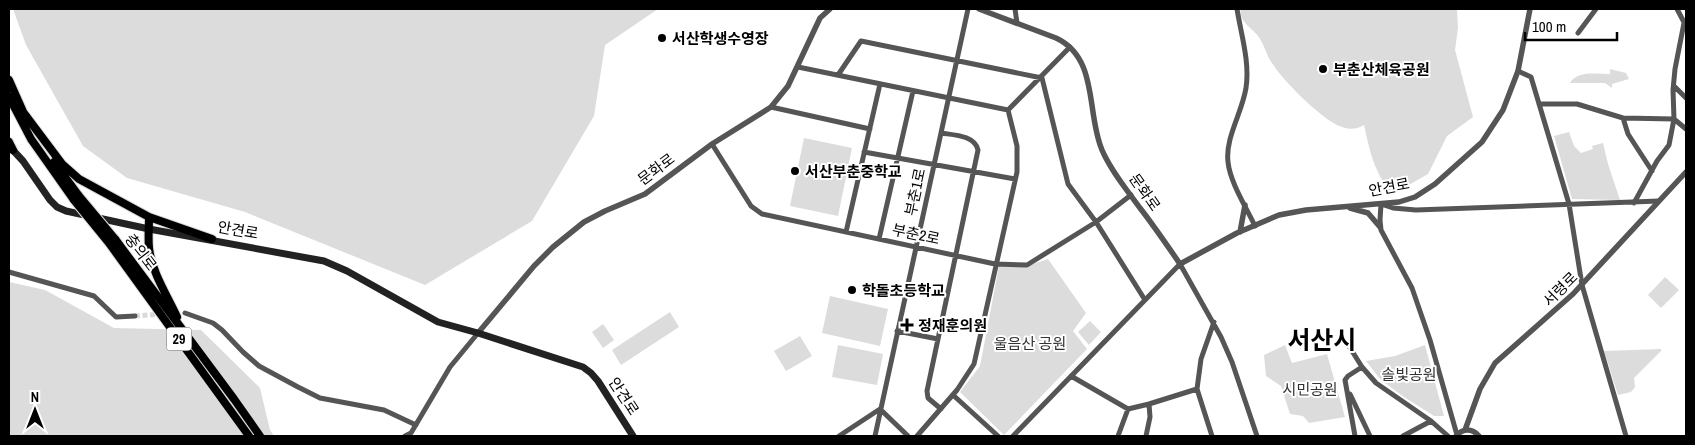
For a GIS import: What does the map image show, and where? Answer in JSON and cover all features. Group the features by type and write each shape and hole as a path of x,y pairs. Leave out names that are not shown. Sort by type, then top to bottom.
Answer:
{"highway":[{"name":"충의로","path":"9,80 35,136 76,198"},
{"name":"충의로","path":"9,97 31,139 185,334 260,436"},
{"path":"23,112 62,164 73,175 149,217 212,239"},
{"path":"149,217 149,249 154,270 185,334"},
{"name":"충의로","path":"112,241 249,436"}],"main road":[{"name":"안견로","path":"10,146 23,161 50,200 60,208 74,213 149,229 324,260 438,322 583,367 598,381 633,436"}],"street":[{"name":"문화로","path":"478,333 534,266 571,232 598,214 646,194 712,144 771,107 784,92 798,67 820,18 830,9"},
{"name":"부춘1로","path":"874,436 968,9"},
{"name":"문화로","path":"979,9 1056,38 1070,47 1080,60 1086,74 1102,151 1180,264 1214,322 1232,362 1257,436"},
{"path":"1014,9 1017,23"},
{"path":"1237,9 1245,58 1246,80 1244,97 1230,143 1228,158 1230,172 1255,226"},
{"name":"안견로","path":"1180,264 1240,232 1286,213 1407,200 1424,192 1446,176 1482,142 1506,104 1518,71 1530,9"},
{"path":"1578,32 1596,9"},
{"path":"1634,203 1668,146 1674,119 1674,86 1685,25 1677,9"},
{"path":"838,75 860,41 1042,78"},
{"path":"1008,110 1042,78 1070,47"},
{"path":"798,67 1008,110"},
{"path":"1518,71 1531,77 1569,204 1582,284 1626,436"},
{"path":"1042,78 1068,184 1096,222 1145,300"},
{"path":"846,232 880,84"},
{"path":"1674,86 1686,98"},
{"path":"878,239 913,91"},
{"path":"1539,104 1577,104 1623,118 1674,119 1686,129"},
{"path":"771,107 870,129"},
{"path":"917,436 953,395 974,364 1015,179 1018,154 1008,110"},
{"path":"1623,118 1628,134 1652,171"},
{"path":"941,133 970,139 975,142 978,150 926,393 928,398 941,409"},
{"name":"부춘2로","path":"712,144 750,204 757,211 773,217 995,264 1027,265 1096,222 1131,195"},
{"path":"864,152 1015,179"},
{"name":"서령로","path":"1466,430 1480,389 1491,368 1582,284 1686,172"},
{"path":"1380,227 1381,204 1416,210 1659,201"},
{"path":"1240,232 1245,205"},
{"path":"1349,206 1351,209 1368,212 1380,227 1405,273 1420,311 1456,436 1466,430 1473,431 1479,436"},
{"path":"1013,436 1180,264"},
{"path":"9,272 94,296 116,317 135,316"},
{"path":"185,313 218,326 259,366 298,388 320,398 384,410 416,425"},
{"path":"1212,436 1197,389 1202,359 1214,322"},
{"path":"897,331 938,338"},
{"path":"405,436 414,435 416,425 454,362 478,333"},
{"path":"1347,343 1362,367 1380,386 1431,421 1448,436"},
{"path":"1356,436 1346,386 1347,377 1362,367"},
{"path":"1072,376 1128,409 1197,389"},
{"path":"1346,386 1370,436"},
{"path":"953,395 998,436"},
{"path":"1146,436 1150,417 1149,404"},
{"path":"1118,436 1128,409"},
{"path":"839,436 880,410 908,436"},
{"path":"1403,436 1431,421"}],"green space":[{"path":"13,9 658,9 605,45 594,116 532,221 425,285 245,212 127,178 83,146 26,45"},
{"path":"1241,9 1457,9 1458,28 1455,50 1473,117 1447,136 1428,174 1393,194 1377,170 1364,125 1354,129 1342,127 1325,117 1304,100 1277,71 1260,39 1243,21"},
{"path":"1610,69 1626,73 1629,79 1612,84 1612,88 1605,83 1570,83 1582,74 1610,74"},
{"path":"1569,132 1574,146 1581,153 1593,149 1592,146 1603,143 1620,200 1572,199 1554,136"},
{"path":"804,138 852,148 838,216 790,206"},
{"name":"울음산 공원","path":"1048,259 1086,313 1073,331 1087,349 1004,435 960,392 980,366 999,266 1024,267"},
{"path":"1665,277 1679,290 1661,308 1648,295"},
{"path":"9,282 45,290 114,328 201,330 260,388 270,430 274,436 9,436"},
{"path":"830,296 888,309 880,346 822,333"},
{"path":"670,312 679,327 621,365 612,350"},
{"path":"1090,321 1101,332 1089,345 1078,332"},
{"path":"603,324 614,340 603,348 592,332"},
{"path":"800,336 812,356 786,371 774,351"},
{"path":"838,345 883,354 877,385 832,377"},
{"name":"시민공원","path":"1285,345 1292,363 1327,354 1345,417 1309,423 1303,416 1290,414 1281,386 1266,376 1264,355"},
{"name":"솔빛공원","path":"1425,345 1444,416 1434,416 1404,397 1380,379 1366,361 1395,356"},
{"path":"1661,349 1634,378 1635,387 1631,392 1618,395 1604,351"}],"tunnel":[{"path":"135,316 162,314"}],"place":[{"name":"서산학생수영장","path":"662,38"},
{"name":"부춘산체육공원","path":"1323,69"},
{"name":"서산부춘중학교","path":"795,171"},
{"name":"학돌초등학교","path":"852,290"},
{"name":"정재훈의원","path":"907,325"}],"district":[{"name":"서산시","path":"1322,340"}]}
